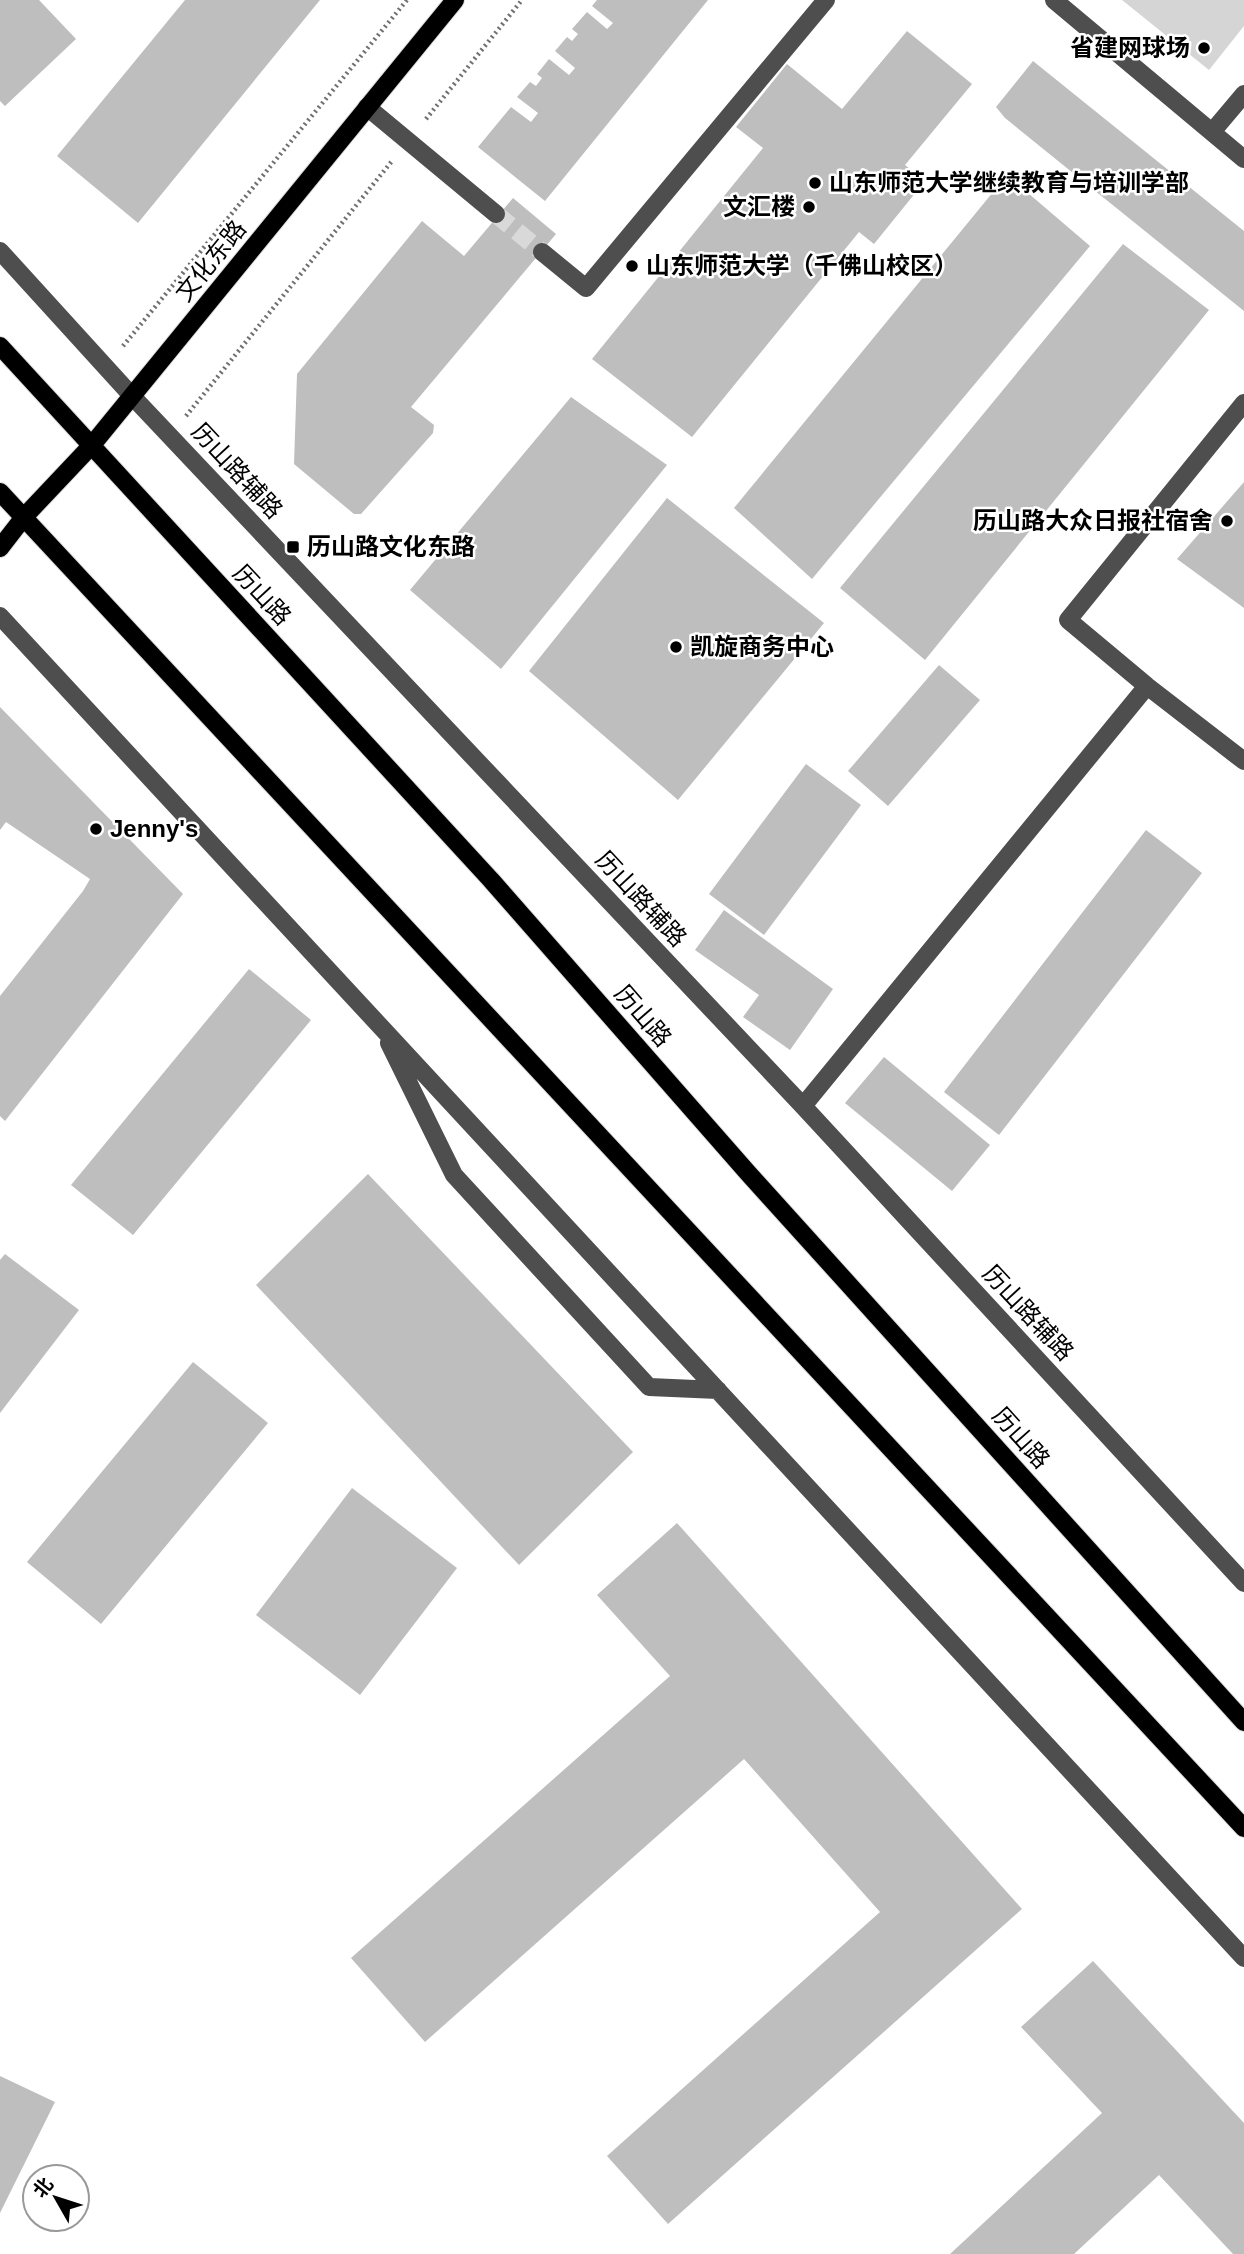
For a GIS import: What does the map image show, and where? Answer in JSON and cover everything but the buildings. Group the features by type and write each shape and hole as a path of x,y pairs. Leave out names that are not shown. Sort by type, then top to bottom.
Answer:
{"main road":[{"name":"文化东路","path":"0,548 24,517 92,446 455,0"},
{"name":"历山路","path":"0,346 491,880 748,1173 1244,1722"},
{"path":"0,492 1244,1828"}],"street":[{"path":"542,252 586,288 826,0"},
{"path":"1054,0 1244,159"},
{"path":"1212,132 1244,94"},
{"path":"367,107 496,214"},
{"name":"历山路辅路","path":"0,251 132,396 803,1105 1244,1583"},
{"path":"1244,403 1068,620 1147,686 1244,761"},
{"path":"0,616 1244,1958"},
{"path":"803,1105 1147,686"},
{"path":"381,1026 454,1175 618,1354 649,1387 718,1390"}],"path":[{"path":"106,367 407,0"},
{"path":"170,435 522,0"}],"shaded area":[{"name":"省建网球场","path":"1122,0 1244,0 1244,26 1209,70"}],"tunnel":[{"path":"496,214 542,252"}],"place":[{"name":"省建网球场","path":"1204,48"},
{"name":"山东师范大学继续教育与培训学部","path":"815,183"},
{"name":"文汇楼","path":"809,207"},
{"name":"山东师范大学（千佛山校区）","path":"632,266"},
{"name":"历山路大众日报社宿舍","path":"1227,521"},
{"name":"历山路文化东路","path":"293,547"},
{"name":"凯旋商务中心","path":"676,647"},
{"name":"Jenny's","path":"96,829"}]}
